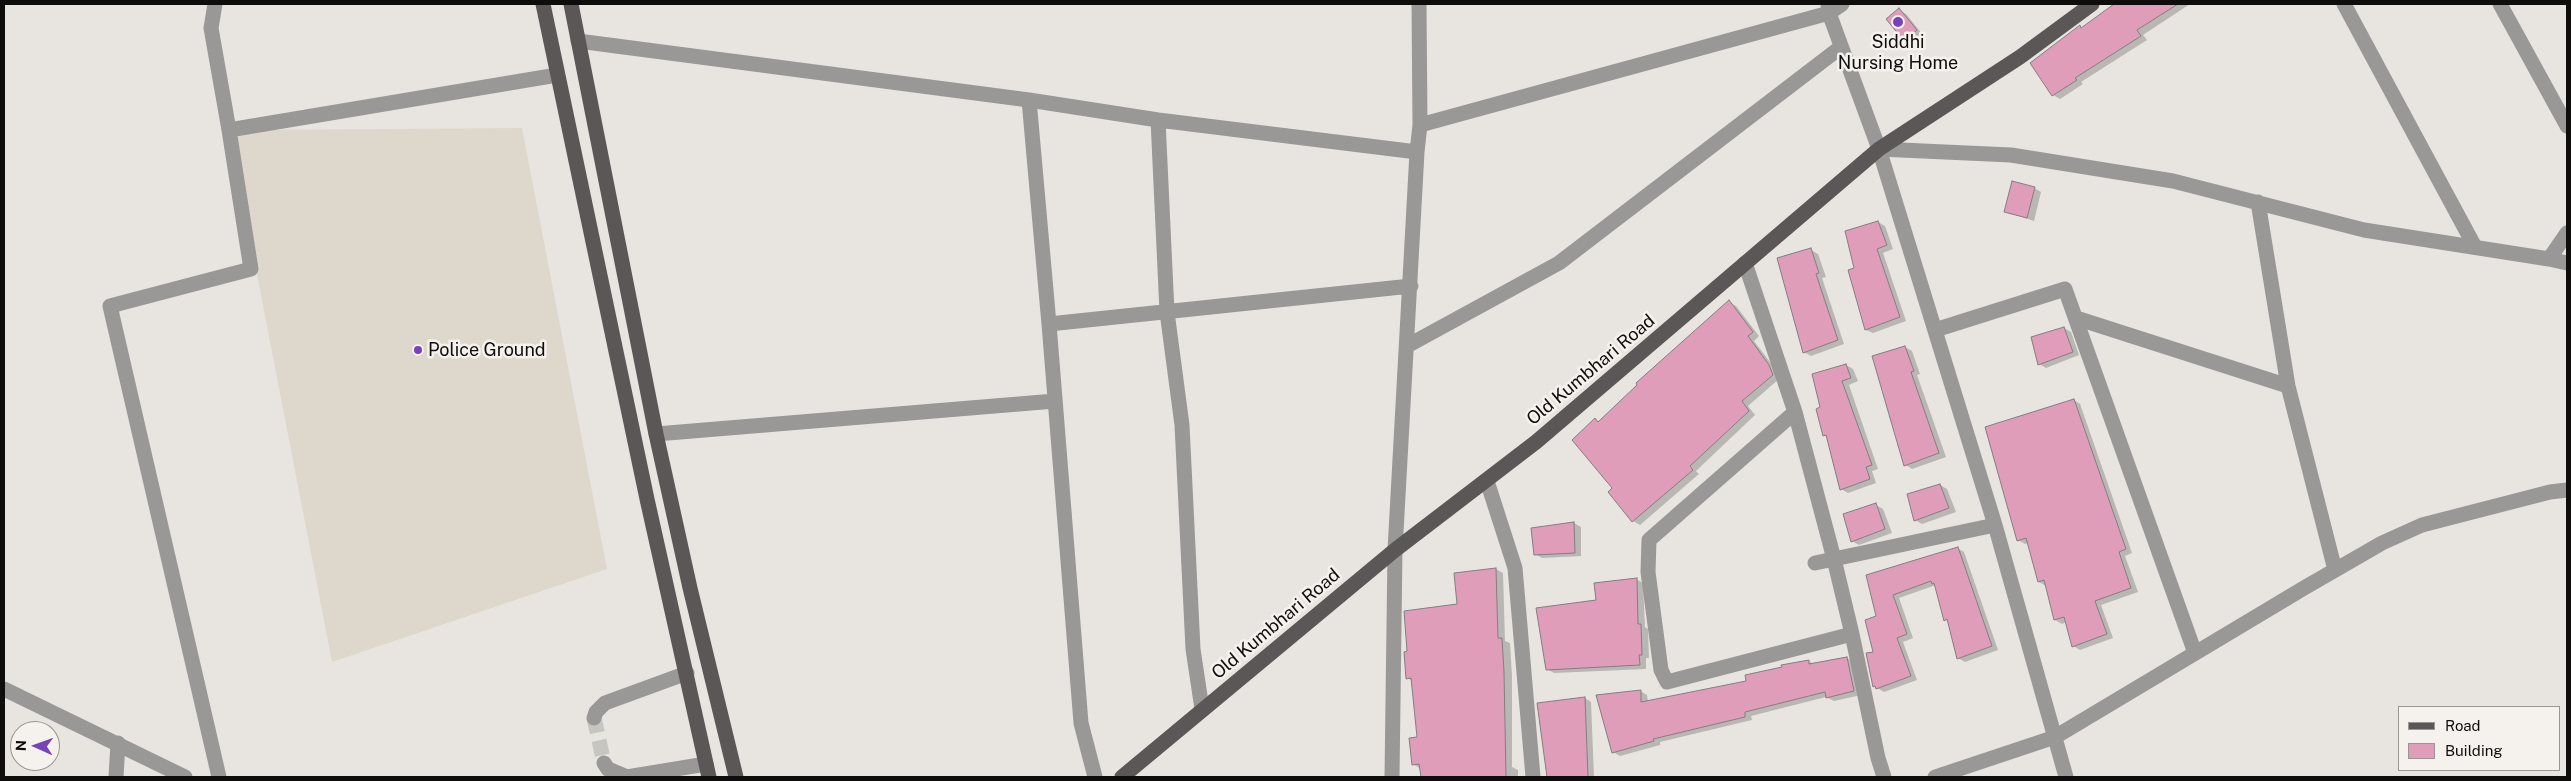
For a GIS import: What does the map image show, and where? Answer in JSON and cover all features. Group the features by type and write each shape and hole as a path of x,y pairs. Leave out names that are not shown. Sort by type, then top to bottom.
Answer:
{"main road":[{"path":"543,4 647,499 708,770"},
{"path":"571,4 656,434 690,588 736,777"},
{"name":"Old Kumbhari Road","path":"1122,777 1395,550 1488,481 1879,149 2020,57 2092,4"}],"street":[{"path":"215,4 211,28 251,269 110,306 219,777"},
{"path":"1392,777 1395,550 1416,152 1420,125 1418,4"},
{"path":"1420,125 1842,4"},
{"path":"2344,4 2475,247"},
{"path":"2500,4 2567,126"},
{"path":"1828,8 1879,149 1995,525 2066,777"},
{"path":"578,41 1029,100 1158,120 1416,152"},
{"path":"1407,346 1559,263 1841,47"},
{"path":"228,130 557,75"},
{"path":"1029,100 1081,723 1095,777"},
{"path":"1158,120 1167,312 1182,425 1193,649 1202,709"},
{"path":"1879,149 2011,155 2173,181 2364,230 2567,263"},
{"path":"2258,202 2288,386 2335,570"},
{"path":"2549,259 2567,233"},
{"path":"1745,263 1796,412 1834,559 1884,777"},
{"path":"1049,324 1410,286"},
{"path":"1935,330 2065,289 2194,653"},
{"path":"2076,318 2288,386"},
{"path":"656,434 1055,401"},
{"path":"1796,412 1649,540 1648,572 1661,670 1667,682 1852,634"},
{"path":"1488,481 1515,568 1533,777"},
{"path":"1935,777 2055,736 2382,543 2422,525 2550,492 2567,490"},
{"path":"1815,563 1995,525"},
{"path":"594,718 596,712 605,703 687,673"},
{"path":"4,689 185,777"},
{"path":"116,777 118,743"},
{"path":"604,763 608,769 627,777 708,770"}],"shaded area":[{"name":"Police Ground","path":"522,128 607,569 332,662 229,130"}],"building":[{"path":"2114,4 2178,4 2137,30 2141,36 2075,78 2077,80 2052,96 2030,63 2080,25 2081,28"},
{"path":"1899,8 1917,30 1904,41 1886,19"},
{"path":"2012,181 2035,187 2027,218 2004,212"},
{"path":"1878,221 1887,245 1877,249 1900,317 1865,330 1848,270 1854,268 1845,231"},
{"path":"1811,248 1819,273 1816,274 1838,340 1803,353 1777,258"},
{"path":"1729,300 1753,332 1748,336 1769,365 1773,375 1742,401 1749,411 1690,466 1693,470 1632,522 1608,492 1612,488 1572,440 1595,418 1598,422 1637,385 1636,383"},
{"path":"2064,327 2073,352 2038,365 2031,337"},
{"path":"1905,346 1914,371 1911,372 1939,453 1904,466 1872,356"},
{"path":"1846,364 1851,378 1842,381 1872,465 1866,467 1870,479 1840,490 1826,435 1823,436 1816,409 1820,407 1812,374"},
{"path":"2074,399 2126,549 2119,552 2131,588 2095,601 2107,634 2072,647 2064,617 2054,620 2044,580 2038,582 2026,538 2017,541 1985,427"},
{"path":"1940,484 1949,508 1914,521 1907,494"},
{"path":"1876,503 1885,529 1851,542 1843,514"},
{"path":"1574,522 1575,553 1534,555 1531,528"},
{"path":"1958,547 1992,646 1957,659 1947,619 1944,621 1934,583 1932,584 1931,581 1893,595 1907,634 1897,638 1911,676 1876,689 1875,686 1873,687 1866,653 1873,652 1865,620 1876,616 1866,575"},
{"path":"1496,568 1498,638 1502,638 1504,672 1506,777 1421,777 1419,764 1412,765 1409,738 1417,737 1411,678 1406,679 1404,652 1407,651 1404,611 1457,604 1454,573"},
{"path":"1637,578 1638,624 1641,624 1642,655 1639,655 1640,665 1546,670 1536,608 1596,600 1594,583"},
{"path":"1847,657 1854,691 1826,698 1825,692 1745,712 1745,717 1653,739 1654,741 1612,753 1596,695 1641,690 1641,702 1746,681 1745,675 1782,667 1781,665 1809,660 1809,664"},
{"path":"1585,697 1588,777 1547,777 1537,703"}],"tunnel":[{"path":"594,718 604,763"}],"place":[{"name":"Siddhi Nursing Home","path":"1898,22"},
{"name":"Police Ground","path":"418,350"}]}
